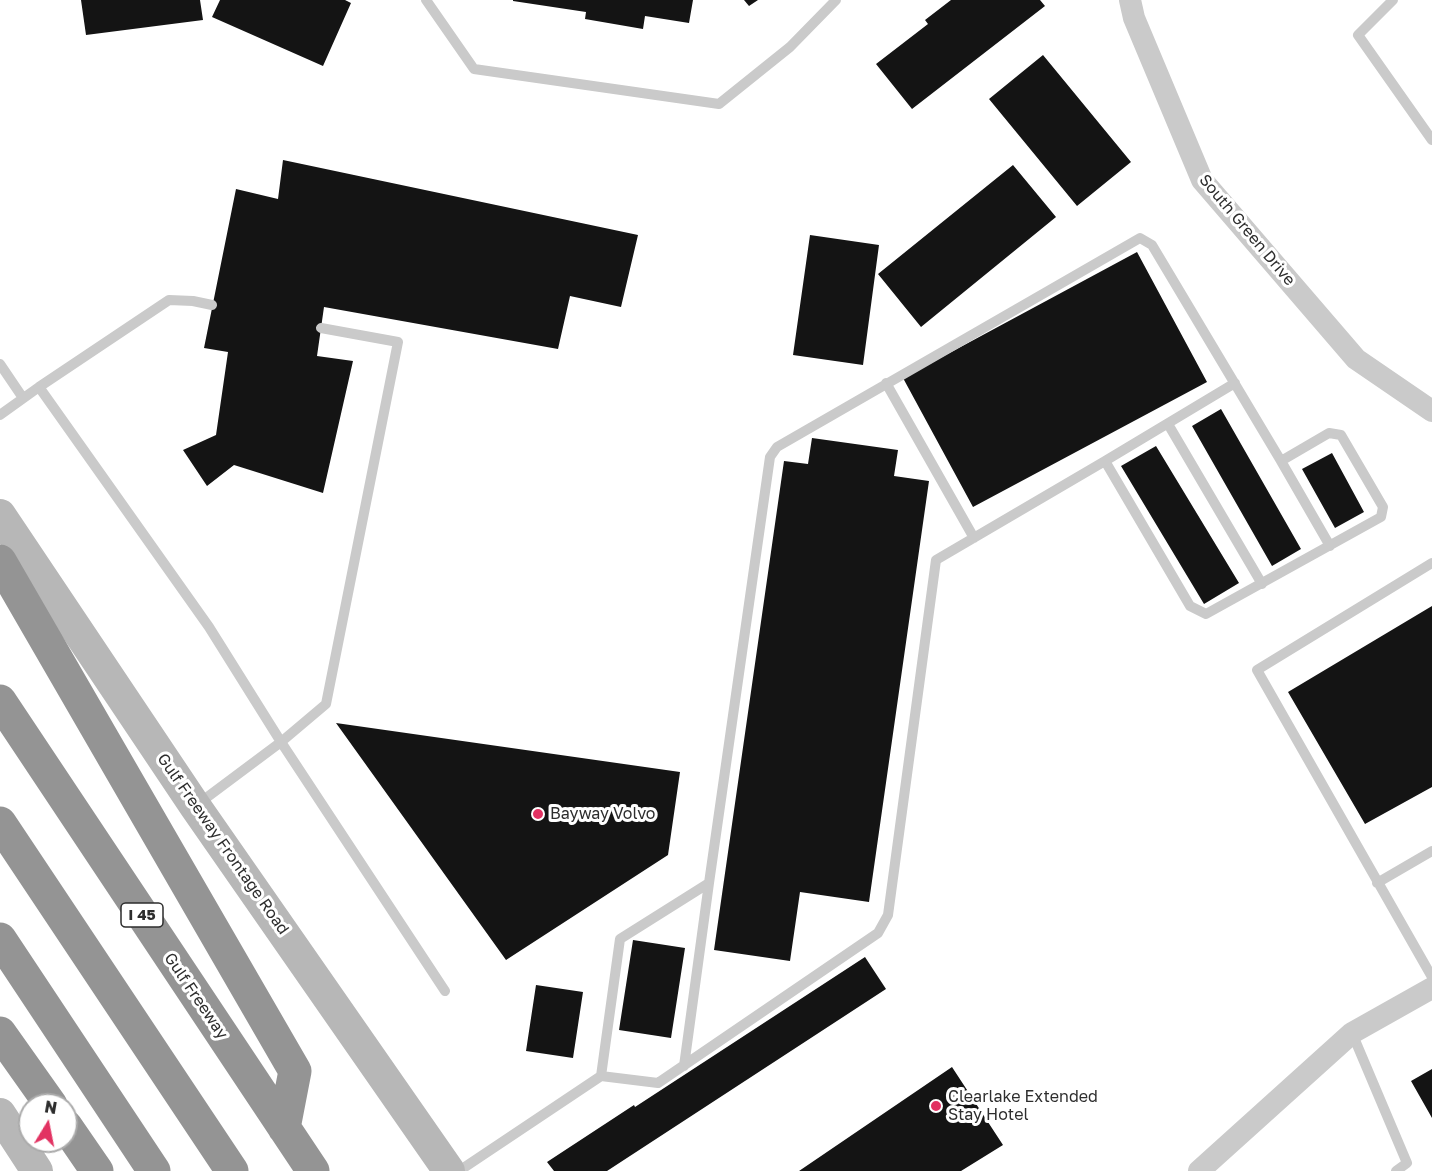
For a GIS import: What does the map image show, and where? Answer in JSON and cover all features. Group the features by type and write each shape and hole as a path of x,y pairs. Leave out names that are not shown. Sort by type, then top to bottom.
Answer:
{"highway":[{"path":"0,561 295,1071 284,1128"},
{"name":"Gulf Freeway","path":"0,701 313,1171"},
{"path":"0,823 231,1171"},
{"path":"0,939 154,1171"},
{"path":"0,1033 42,1093"},
{"path":"78,1143 97,1171"}],"main road":[{"name":"Gulf Freeway Frontage Road","path":"0,515 195,806 449,1171"},
{"path":"0,1114 37,1171"}],"street":[{"name":"South Green Drive","path":"1130,0 1134,18 1202,180 1356,359 1430,406"},
{"path":"1198,1171 1352,1033 1432,988"}],"lane":[{"path":"426,0 474,69 719,104 790,46 836,0"},
{"path":"1393,0 1358,35 1432,140"},
{"path":"684,1066 770,457 777,447 1140,238 1152,245 1330,546"},
{"path":"0,415 169,300 212,305"},
{"path":"195,806 281,742 326,704 398,342 321,328"},
{"path":"0,364 23,398"},
{"path":"459,1171 601,1076 658,1083 878,933 888,915 936,560 1235,383"},
{"path":"886,384 974,538"},
{"path":"39,387 208,627 445,991"},
{"path":"1168,424 1262,584"},
{"path":"1105,461 1190,606 1206,614 1381,517 1383,507 1341,435 1329,434 1281,461"},
{"path":"1432,563 1257,670 1432,977"},
{"path":"1377,883 1432,850"},
{"path":"601,1076 620,939 710,883"},
{"path":"1352,1033 1407,1163 1396,1171"}],"building":[{"path":"81,0 200,0 203,20 86,35"},
{"path":"220,0 345,0 351,3 323,66 212,17"},
{"path":"513,0 693,0 689,23 645,16 643,29 585,19 586,12"},
{"path":"744,0 758,0 749,6"},
{"path":"951,0 1040,0 1045,6 912,109 876,64 928,24 925,20"},
{"path":"1043,55 1131,162 1077,206 989,99"},
{"path":"283,160 638,235 621,307 570,296 558,349 324,307 317,356 353,361 323,493 234,465 207,486 183,450 216,435 228,352 204,348 236,189 278,199"},
{"path":"1013,165 1056,217 921,327 878,274"},
{"path":"810,235 879,245 863,365 793,355"},
{"path":"1137,252 1207,382 973,507 903,378"},
{"path":"1221,409 1301,549 1272,566 1192,426"},
{"path":"812,438 898,450 894,476 929,481 869,902 800,892 790,961 714,950 784,461 808,464"},
{"path":"1156,446 1239,583 1204,604 1121,466"},
{"path":"1332,453 1364,512 1335,528 1302,469"},
{"path":"1432,606 1432,787 1365,824 1288,692"},
{"name":"Bayway Volvo","path":"336,723 680,772 668,855 506,960"},
{"path":"633,940 685,948 671,1038 619,1030"},
{"path":"865,957 886,989 607,1171 554,1171 547,1162 634,1105 635,1107"},
{"path":"536,985 583,992 573,1058 526,1051"},
{"name":"Clearlake Extended Stay Hotel","path":"952,1067 1003,1145 961,1171 799,1171"},
{"path":"1432,1069 1432,1118 1411,1081"}],"place":[{"name":"Bayway Volvo","path":"538,814"},
{"name":"Clearlake Extended Stay Hotel","path":"936,1106"}]}
